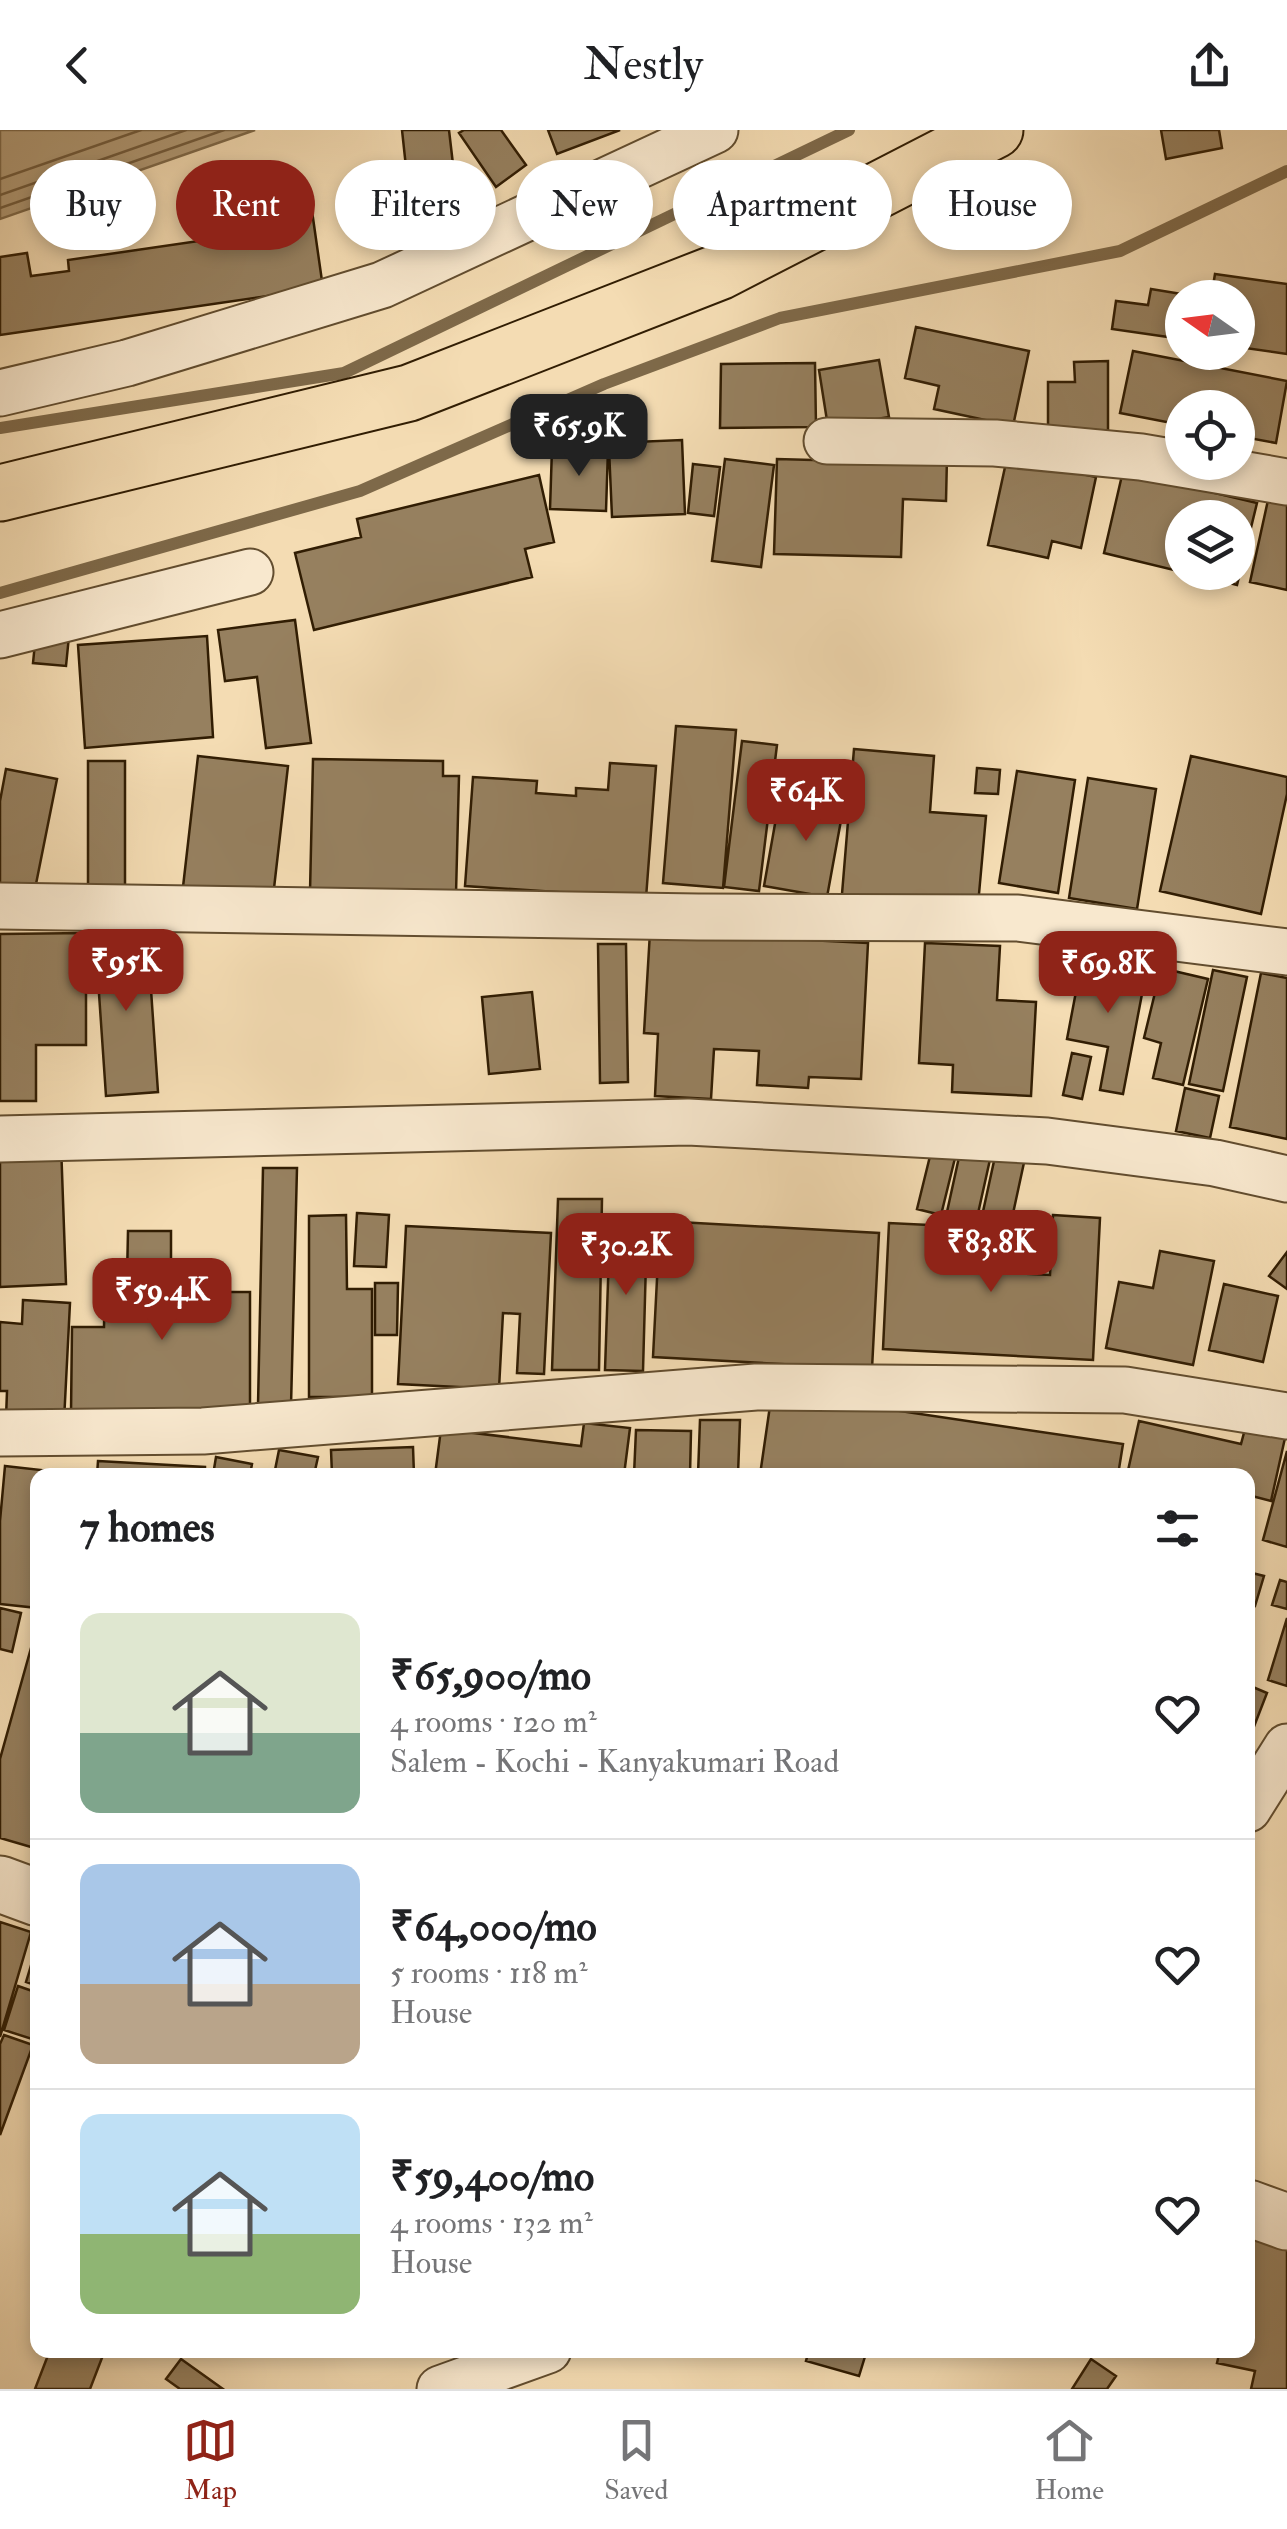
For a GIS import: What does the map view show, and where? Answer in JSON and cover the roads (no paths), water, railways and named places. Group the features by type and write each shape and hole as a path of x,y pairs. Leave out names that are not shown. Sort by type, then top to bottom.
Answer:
{"highway":[{"path":"0,493 409,393 718,272 995,130"}],"street":[{"path":"0,392 127,363 382,285 715,130"},
{"path":"827,441 1013,444 1141,457 1287,482"},
{"path":"0,635 250,572"},
{"path":"0,906 716,918 1018,918 1287,952"},
{"path":"0,1139 688,1122 1047,1141 1215,1163 1287,1180"},
{"path":"0,1433 202,1431 756,1386 1125,1390 1287,1416"},
{"path":"1255,1799 1287,1747"},
{"path":"0,1884 30,1895"},
{"path":"1255,2211 1287,2222"},
{"path":"440,2389 526,2358"}],"water":[{"path":"0,130 255,130 156,165 156,160 30,160 30,209 0,219"}],"waterway":[{"path":"0,428 344,373 849,130"},
{"path":"0,593 360,491 604,384 780,318 1120,251 1287,171"}]}
